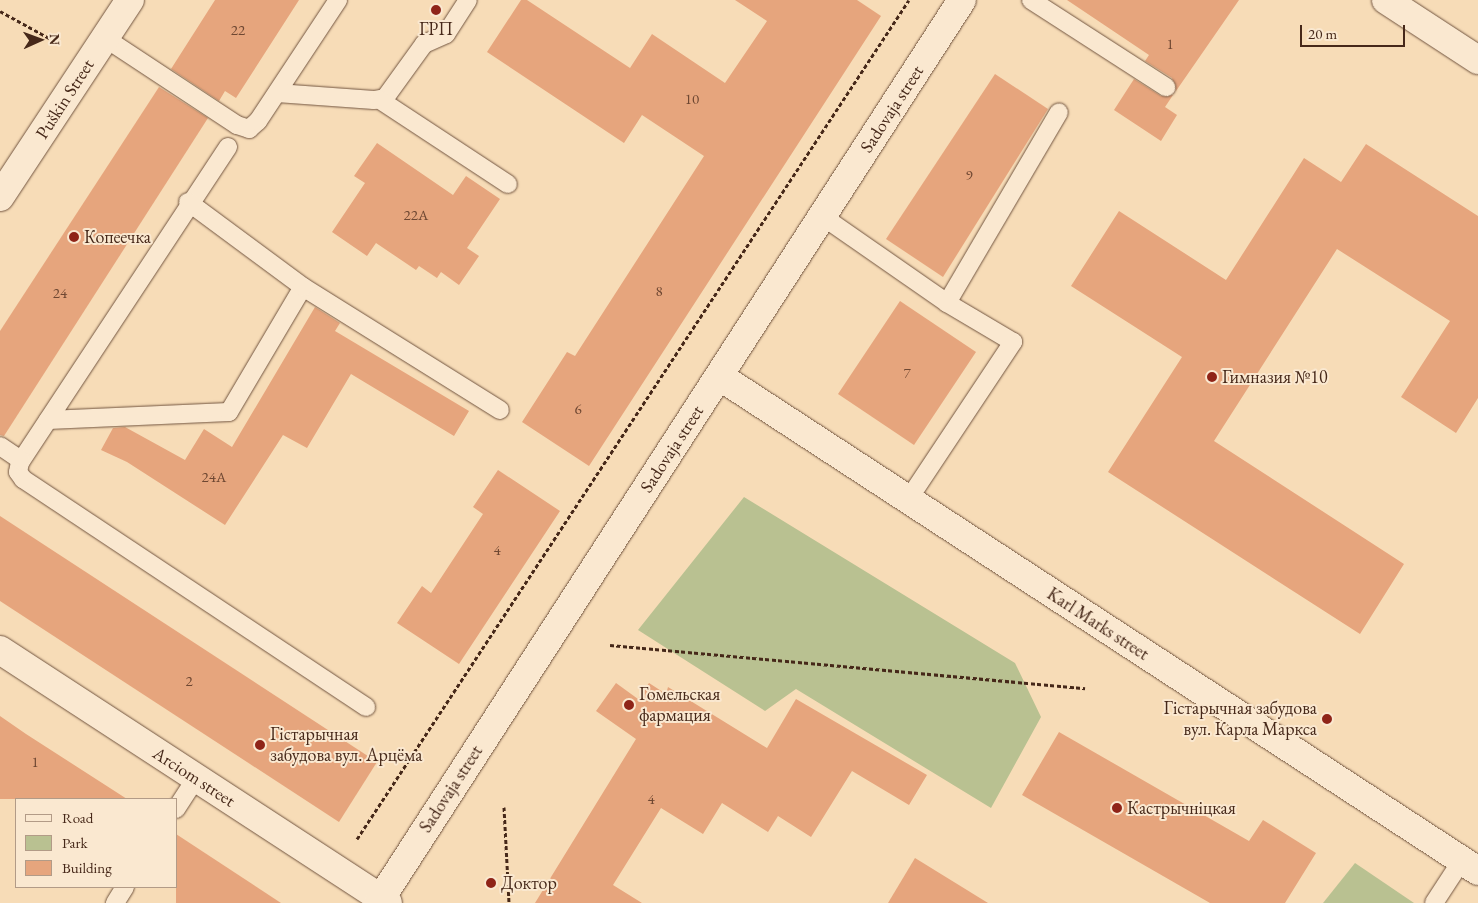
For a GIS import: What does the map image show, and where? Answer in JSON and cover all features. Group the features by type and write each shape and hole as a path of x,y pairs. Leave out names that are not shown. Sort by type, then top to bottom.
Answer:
{"street":[{"name":"Puškin Street","path":"0,197 130,0"},
{"name":"Sadovaja street","path":"382,901 962,0"},
{"path":"1386,0 1478,60"},
{"name":"Karl Marks street","path":"719,376 1470,866"},
{"name":"Arciom street","path":"0,650 382,901"}],"lane":[{"path":"105,38 243,128 253,127 338,0"},
{"path":"380,100 390,95 424,44 446,34 468,0"},
{"path":"1031,0 1166,87"},
{"path":"277,93 380,100 508,184"},
{"path":"947,303 1059,112"},
{"path":"228,147 188,202 22,460 18,472 23,480 366,707"},
{"path":"188,202 303,287 500,410"},
{"path":"822,216 947,303 1013,342 908,500"},
{"path":"48,420 229,412 303,287"},
{"path":"0,446 22,460"},
{"path":"178,806 196,778"},
{"path":"1434,903 1470,866"},
{"path":"115,903 124,888"}],"path":[{"path":"357,839 909,0"},
{"path":"0,11 50,39"},
{"path":"610,644 1085,688"},
{"path":"504,808 509,903"}],"green space":[{"path":"744,497 1015,663 1041,717 991,808 796,689 765,711 638,630"},
{"path":"1355,863 1414,903 1323,903"}],"building":[{"path":"215,0 299,0 236,98 225,91 219,101 171,69"},
{"path":"521,0 527,0 630,68 652,34 725,83 767,21 735,0 857,0 881,16 589,466 522,422 567,352 575,356 704,156 642,115 624,143 487,52"},
{"path":"1067,0 1239,0 1176,91 1172,78 1145,61 1149,55"},
{"path":"995,74 1048,109 943,277 886,239"},
{"path":"1134,79 1161,96 1173,95 1165,107 1177,115 1161,141 1114,110"},
{"path":"159,87 208,118 4,436 0,435 0,331"},
{"path":"377,143 453,195 466,176 500,199 467,248 479,256 459,285 441,272 437,278 419,266 416,270 376,243 367,256 332,232 365,183 354,176"},
{"name":"Гимназия №10","path":"1366,144 1478,216 1478,398 1456,433 1401,397 1450,321 1337,249 1214,441 1404,564 1360,634 1108,472 1182,357 1071,286 1119,211 1226,280 1304,158 1341,182"},
{"path":"900,301 976,352 914,445 838,394"},
{"path":"315,307 340,323 335,331 469,411 454,436 351,374 307,448 283,435 225,525 127,462 101,450 113,428 125,427 185,460 204,429 232,447"},
{"path":"498,470 560,511 459,664 397,623 422,586 431,593 483,514 473,507"},
{"path":"0,516 377,762 339,822 0,601"},
{"path":"616,683 638,699 649,683 666,694 668,687 767,748 796,699 927,775 909,805 852,771 811,837 778,816 768,832 722,803 703,834 661,808 613,885 642,903 535,903 636,739 596,711"},
{"path":"0,716 125,798 15,798 0,799"},
{"name":"Кастрычніцкая","path":"1059,732 1249,841 1263,820 1316,853 1285,903 1210,903 1022,795"},
{"path":"178,835 281,903 176,903 176,888 178,888"},
{"path":"915,858 988,903 888,903"}],"place":[{"name":"ГРП","path":"436,10"},
{"name":"Копеечка","path":"74,237"},
{"name":"Гимназия №10","path":"1212,377"},
{"name":"Гомельская фармация","path":"629,705"},
{"name":"Гістарычная забудова вул. Карла Маркса","path":"1327,719"},
{"name":"Гістарычная забудова вул. Арцёма","path":"260,745"},
{"name":"Кастрычніцкая","path":"1117,808"},
{"name":"Доктор","path":"491,883"}]}
